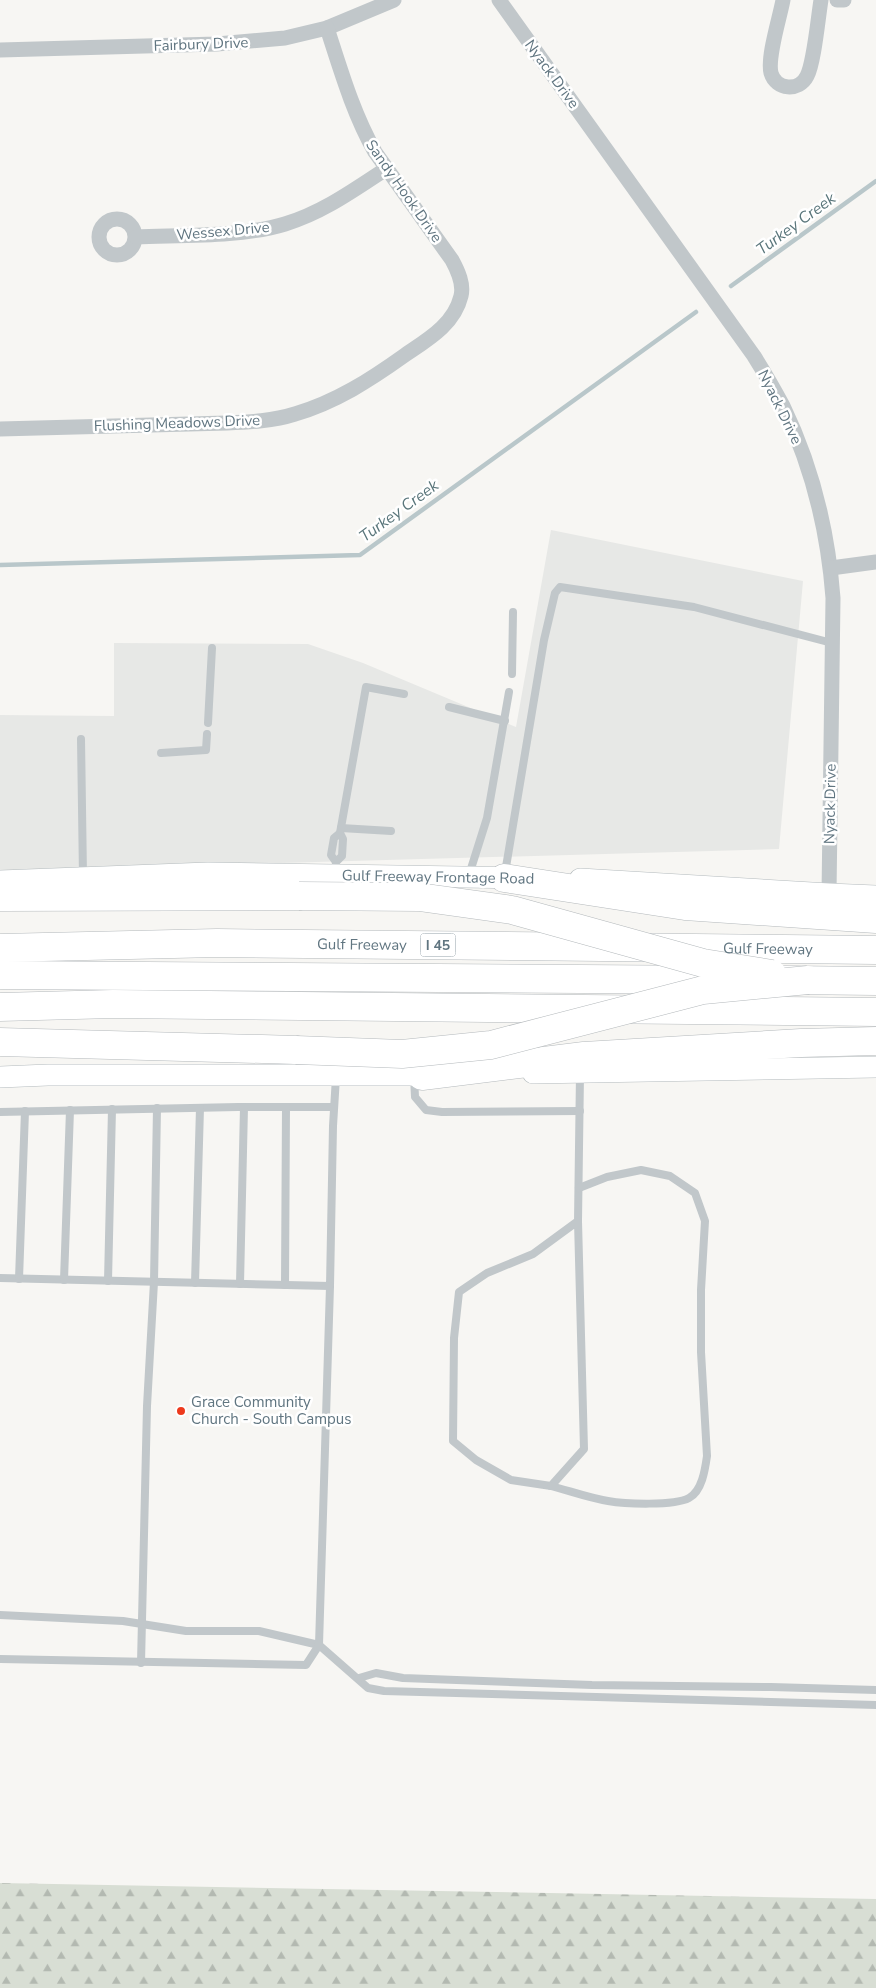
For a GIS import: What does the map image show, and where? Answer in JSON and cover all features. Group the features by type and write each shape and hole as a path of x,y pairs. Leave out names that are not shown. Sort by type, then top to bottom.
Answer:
{"highway":[{"path":"504,878 684,906 876,919"},
{"path":"0,897 419,897 512,910 703,963 808,980"},
{"name":"Gulf Freeway","path":"0,948 227,943 876,950"},
{"name":"Gulf Freeway","path":"0,975 876,981"},
{"path":"0,1042 402,1054 491,1045 703,990 808,980"},
{"path":"0,1007 113,1004 876,1012"},
{"path":"418,1076 584,1056 802,1043 876,1041"}],"main road":[{"name":"Gulf Freeway Frontage Road","path":"0,881 335,869 468,877 586,879 876,896"},
{"path":"0,1077 48,1075 418,1076 876,1067"}],"street":[{"name":"Fairbury Drive","path":"0,50 241,43 285,38 326,28 394,0"},
{"name":"Nyack Drive","path":"499,0 754,356 782,404 805,460 823,523 831,568 829,894"},
{"path":"783,0 771,68 774,79 790,88 801,84 809,72 821,0"},
{"path":"837,0 844,0"},
{"name":"Sandy Hook Drive","path":"326,28 358,122 386,169 452,260 461,280 461,296"},
{"name":"Wessex Drive","path":"136,236 245,232 284,225 322,209 386,169"},
{"name":"Flushing Meadows Drive","path":"0,429 253,422 293,415 333,401 353,390 436,334 455,312 461,296"},
{"path":"831,568 876,562"}],"lane":[{"path":"504,878 544,640 555,593 560,587 694,607 832,643"},
{"path":"512,674 513,612"},
{"path":"208,723 212,648"},
{"path":"335,869 342,856 344,839 340,830 366,687 404,694"},
{"path":"468,877 487,818 509,692"},
{"path":"449,707 505,721"},
{"path":"161,753 206,750 207,734"},
{"path":"81,739 83,878"},
{"path":"340,830 391,831"},
{"path":"551,1486 584,1449 578,1221 580,1072"},
{"path":"0,1659 306,1665 319,1645 336,1076"},
{"path":"418,1076 415,1098 426,1110 442,1112 580,1111"},
{"path":"240,1284 244,1107"},
{"path":"285,1285 286,1107"},
{"path":"0,1112 157,1108 334,1107"},
{"path":"141,1663 147,1406 154,1282 157,1108"},
{"path":"196,1283 200,1108"},
{"path":"64,1280 70,1110"},
{"path":"108,1281 112,1110"},
{"path":"19,1279 25,1111"},
{"path":"578,1221 533,1254 487,1273 459,1292 454,1338 453,1441 476,1460 511,1480 551,1486 608,1501 672,1503 690,1497 700,1483 705,1470 707,1456 701,1352 701,1290 705,1221 695,1193 670,1176 640,1170 607,1177 579,1188"},
{"path":"0,1278 330,1286"},
{"path":"0,1614 123,1620 186,1631 259,1631 319,1645 368,1688 384,1691 876,1705"},
{"path":"358,1678 376,1673 403,1678 876,1690"},
{"path":"668,1686 669,1699"}],"shaded area":[{"path":"551,530 803,581 779,849 0,871 0,715 114,716 114,643 308,644 363,663 516,727"}],"green space":[{"path":"0,1883 876,1899 876,1988 0,1988"}],"waterway":[{"name":"Turkey Creek","path":"731,286 876,181"},
{"name":"Turkey Creek","path":"0,565 360,555 696,312"}],"place":[{"name":"Grace Community Church - South Campus","path":"181,1411"}]}
